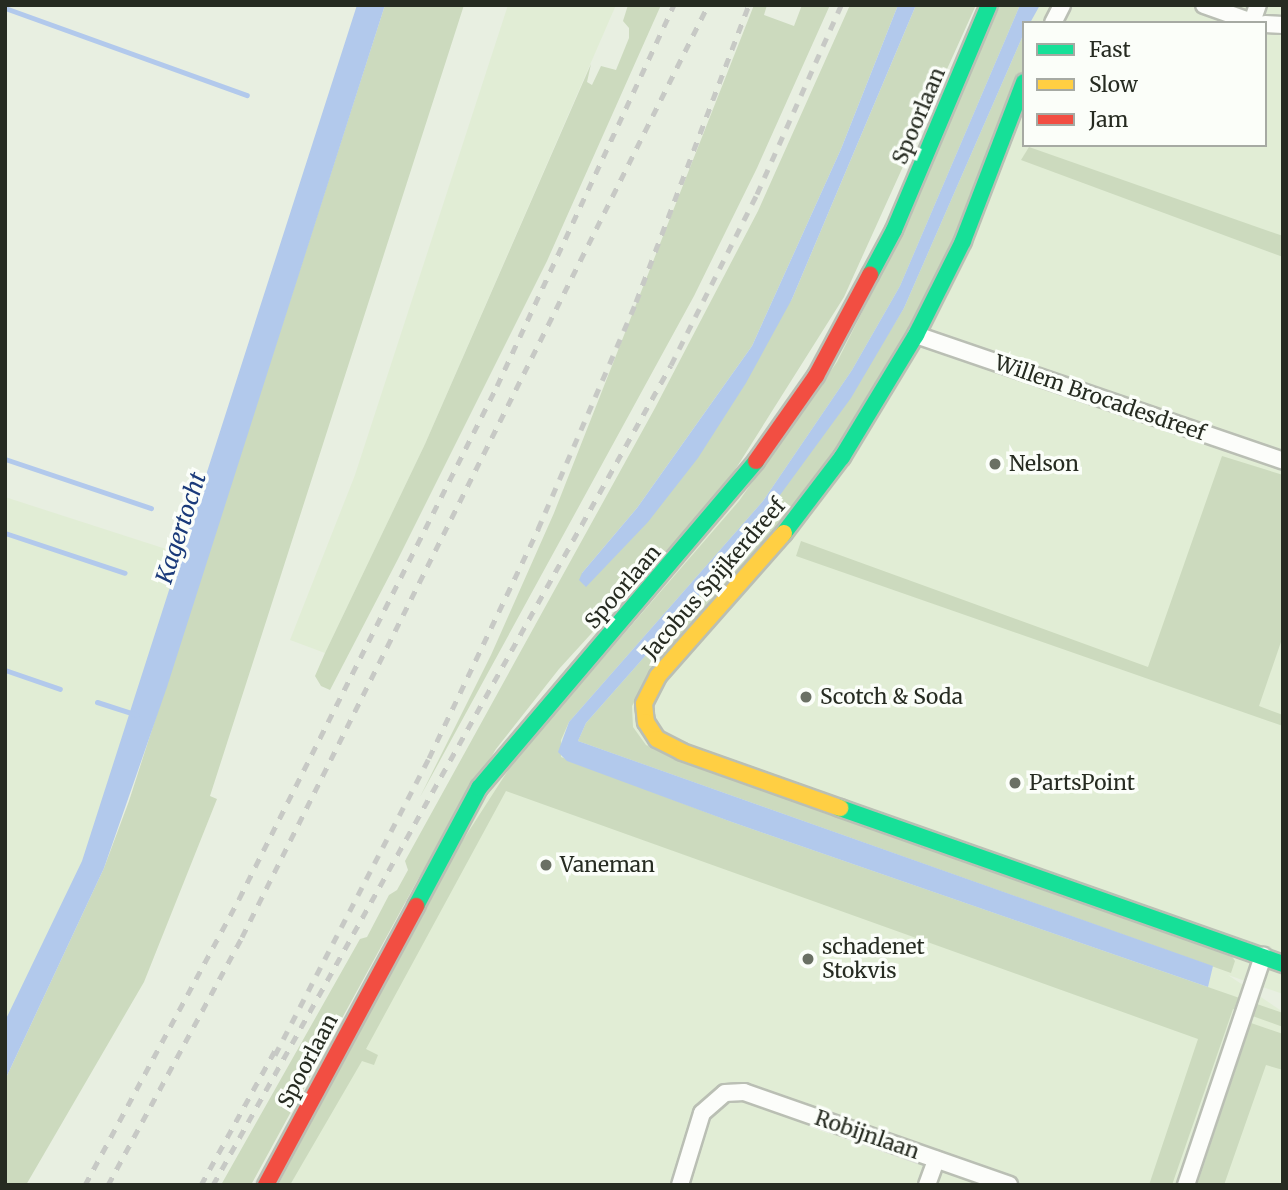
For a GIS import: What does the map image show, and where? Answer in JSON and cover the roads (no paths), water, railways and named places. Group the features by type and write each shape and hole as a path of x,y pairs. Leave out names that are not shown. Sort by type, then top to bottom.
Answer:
{"street":[{"name":"Spoorlaan","path":"266,1185 479,788 736,489 816,376 894,230 989,5"},
{"path":"1054,21 1062,5"},
{"path":"1204,5 1251,21"},
{"name":"Jacobus Spijkerdreef","path":"1022,87 962,241 916,335 842,457 801,510 658,676 645,704 646,722 657,739 682,752 1283,964"},
{"name":"Willem Brocadesdreef","path":"916,335 1283,461"},
{"path":"1186,1185 1263,956"},
{"name":"Robijnlaan","path":"680,1185 702,1113 725,1093 744,1092 1009,1185"},
{"path":"927,1185 936,1160"}],"water":[{"path":"357,5 385,5 167,687 104,868 5,1080 5,1021 82,861"},
{"path":"898,5 916,5 792,299 746,383 698,458 648,522 586,587 579,580 582,573 637,508 752,346 841,149"},
{"path":"1020,5 1040,5 1031,21 1022,21 1022,38 904,308 851,398 745,543 586,723 578,741 1213,966 1208,987 729,821 567,761 558,752 569,722 763,501 852,370 900,286"}],"waterway":[{"path":"5,8 247,95"},
{"path":"5,459 151,508"},
{"path":"5,533 125,573"},
{"path":"5,670 60,689"},
{"path":"97,702 137,715"}],"railway":[{"path":"85,1185 239,899 497,386 674,5"},
{"path":"108,1185 242,937 708,5"},
{"path":"275,1055 429,758 538,529 636,302 749,5"},
{"path":"213,1185 671,365 757,194 841,5"},
{"path":"201,1185 277,1047"}],"place":[{"name":"Nelson","path":"995,464"},
{"name":"Scotch & Soda","path":"806,697"},
{"name":"PartsPoint","path":"1015,783"},
{"name":"Vaneman","path":"546,865"},
{"name":"schadenet Stokvis","path":"808,959"}],"water label":[{"name":"Kagertocht","path":"181,528"}]}
